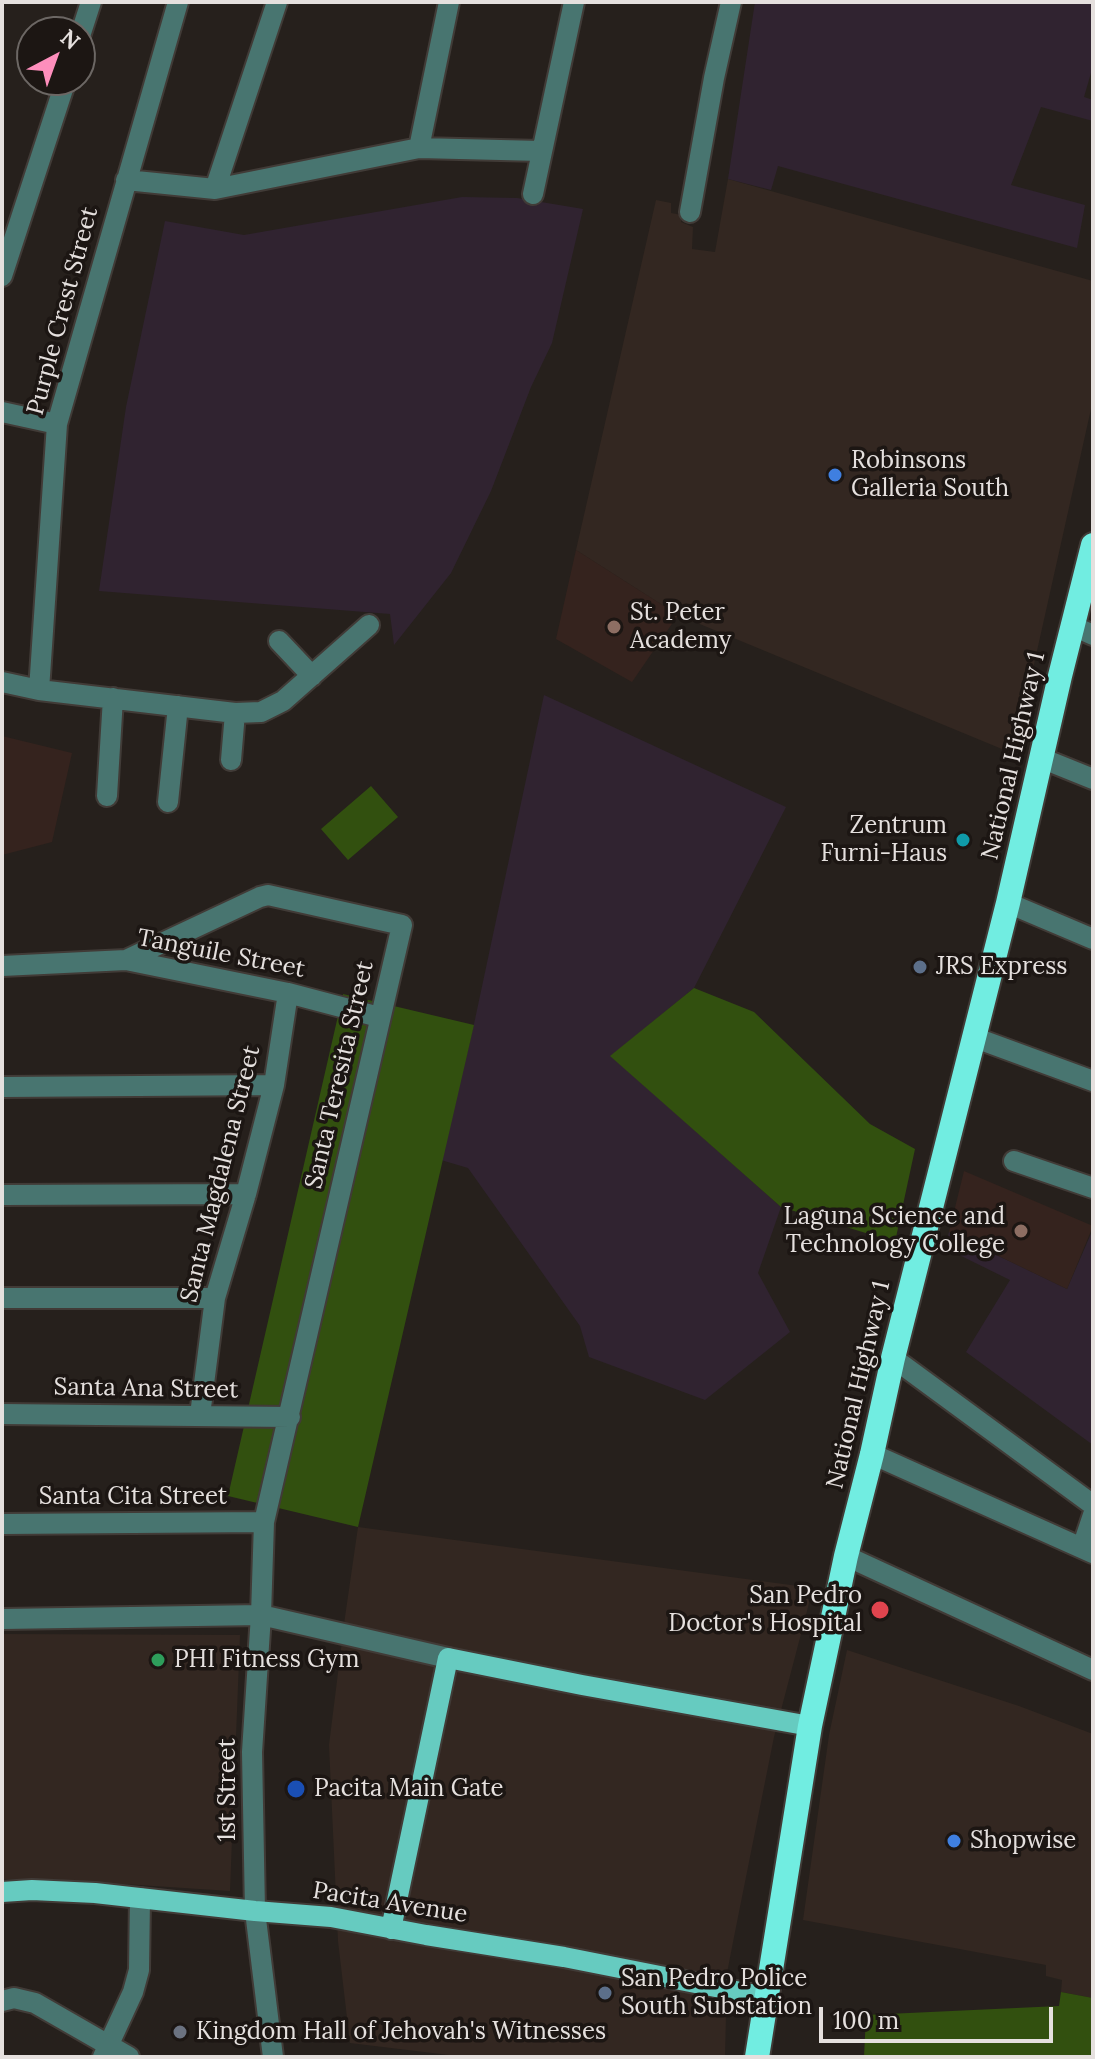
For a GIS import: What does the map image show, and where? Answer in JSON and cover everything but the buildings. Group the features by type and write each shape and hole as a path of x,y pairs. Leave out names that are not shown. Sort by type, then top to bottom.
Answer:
{"highway":[{"name":"National Highway 1","path":"757,2057 810,1726 846,1556 1041,758 1083,630 1093,545"}],"main road":[{"path":"391,1929 448,1658 810,1726"},
{"name":"Pacita Avenue","path":"2,1892 32,1890 140,1898 331,1917 564,1957 766,1997"}],"street":[{"name":"Purple Crest Street","path":"39,690 57,424 178,2"},
{"path":"215,189 277,2"},
{"path":"419,148 449,2"},
{"path":"533,194 574,2"},
{"path":"690,212 731,2"},
{"path":"2,276 61,96"},
{"path":"126,180 215,189 419,148 541,151"},
{"path":"2,412 57,424"},
{"path":"2,682 39,690 235,713 261,712 283,701 369,625"},
{"path":"279,641 312,676"},
{"path":"107,796 113,698"},
{"path":"168,802 178,706"},
{"path":"231,760 235,713"},
{"path":"1041,758 1093,779"},
{"name":"Santa Teresita Street","path":"126,960 268,895 401,924 264,1522"},
{"path":"1008,903 1093,939"},
{"name":"Tanguile Street","path":"2,966 126,960 288,993 379,1017"},
{"name":"Santa Magdalena Street","path":"200,1415 215,1298 274,1085 288,993"},
{"path":"973,1037 1093,1081"},
{"path":"2,1087 274,1085"},
{"path":"1014,1161 1093,1188"},
{"path":"2,1195 246,1194"},
{"path":"2,1298 215,1298"},
{"path":"893,1358 1093,1505"},
{"name":"Santa Ana Street","path":"2,1414 290,1417"},
{"path":"872,1454 1088,1550 1093,1515"},
{"name":"Santa Cita Street","path":"2,1524 264,1522"},
{"name":"1st Street","path":"264,1522 252,1752 255,1911 273,2057"},
{"path":"846,1556 1093,1670"},
{"path":"2,1619 261,1615 448,1658"},
{"path":"106,2050 133,1992 139,1970 140,1898"},
{"path":"2,2001 14,1998 35,2003 106,2050 129,2057"}],"shaded area":[{"path":"755,2 1093,2 1093,66 1084,97 1093,100 1093,121 1041,107 1011,185 1085,205 1077,248 778,166 771,190 728,179"},
{"name":"Robinsons Galleria South","path":"728,179 1093,281 1093,400 1014,754 678,615 576,550 656,200 671,203 671,213 682,215 681,222 693,227 692,249 715,252"},
{"path":"462,197 517,198 583,209 552,343 531,387 491,491 451,573 394,645 390,614 99,591 126,407 165,221 244,235"},
{"name":"St. Peter Academy","path":"576,550 678,615 632,682 556,639"},
{"path":"544,695 786,807 694,988 611,1056 781,1207 758,1273 790,1332 705,1400 589,1357 580,1326 468,1168 441,1160 474,1024"},
{"path":"2,736 72,753 52,842 2,855"},
{"name":"Laguna Science and Technology College","path":"964,1171 1093,1226 1067,1289 949,1232"},
{"path":"1093,1229 1093,1445 966,1352 1010,1280 945,1248 949,1232 1067,1289"},
{"path":"358,1527 813,1588 774,1737 727,1973 725,2057 465,2057 350,2043 338,1941 329,1745"},
{"path":"2,1634 240,1635 230,1891 2,1879"},
{"name":"Shopwise","path":"847,1650 1019,1706 1093,1734 1093,1998 1061,1992 1062,1980 1046,1976 1046,1965 803,1920 829,1735"}],"green space":[{"path":"371,786 398,817 348,860 321,829"},
{"path":"694,988 754,1012 870,1124 915,1149 895,1242 781,1207 610,1056"},
{"path":"343,994 474,1025 358,1527 228,1496"},
{"path":"1061,1992 1093,1998 1093,2057 864,2057 866,2015 1059,2006"}],"place":[{"name":"Robinsons Galleria South","path":"835,475"},
{"name":"St. Peter Academy","path":"614,627"},
{"name":"Zentrum Furni-Haus","path":"963,840"},
{"name":"JRS Express","path":"920,967"},
{"name":"Laguna Science and Technology College","path":"1021,1231"},
{"name":"San Pedro Doctor's Hospital","path":"880,1610"},
{"name":"PHI Fitness Gym","path":"158,1660"},
{"name":"Pacita Main Gate","path":"296,1789"},
{"name":"Shopwise","path":"954,1841"},
{"name":"San Pedro Police South Substation","path":"605,1993"},
{"name":"Kingdom Hall of Jehovah's Witnesses","path":"180,2032"}]}
